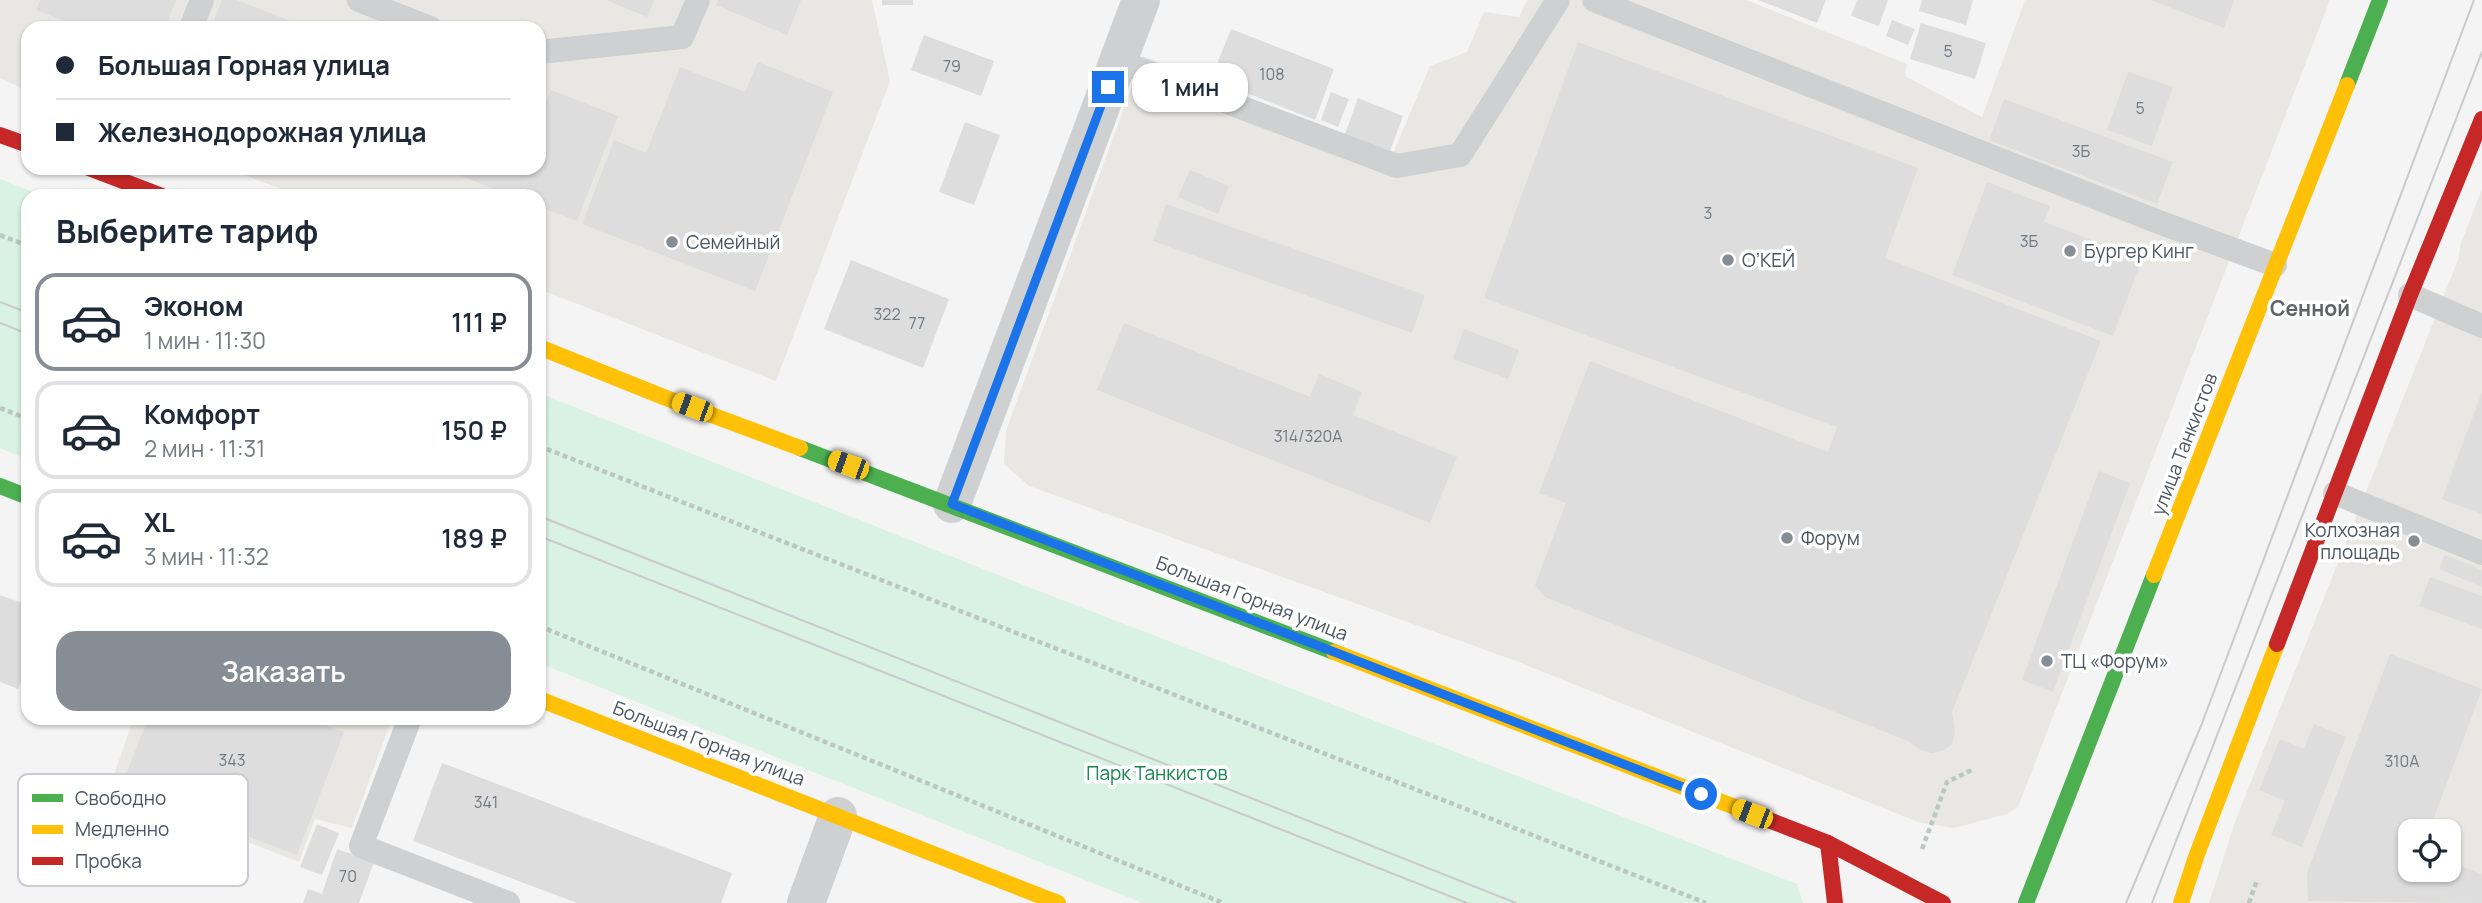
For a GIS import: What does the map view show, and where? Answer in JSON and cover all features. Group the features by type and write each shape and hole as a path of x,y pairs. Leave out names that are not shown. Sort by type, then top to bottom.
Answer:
{"main road":[{"name":"улица Танкистов","path":"2026,903 2066,807 2380,0"},
{"path":"2181,903 2196,857 2410,295 2482,119"},
{"path":"0,135 21,142"},
{"path":"131,175 152,189"},
{"name":"Большая Горная улица","path":"546,350 1828,843 1943,903"},
{"path":"0,486 21,494"},
{"name":"Большая Горная улица","path":"546,702 1058,903"},
{"path":"1828,843 1835,903"}],"street":[{"path":"952,504 1141,0"},
{"path":"806,903 838,816"}],"lane":[{"path":"194,21 202,0"},
{"path":"359,0 412,21"},
{"path":"546,51 682,37 698,0"},
{"path":"1118,61 1396,166 1460,155 1558,0"},
{"path":"1594,0 2156,221 2275,265"},
{"path":"2410,295 2482,326"},
{"path":"2335,493 2482,553"},
{"path":"407,725 361,846 508,903"}],"path":[{"path":"0,235 21,243"},
{"path":"0,408 21,416"},
{"path":"546,449 1706,903"},
{"path":"546,629 1223,903"},
{"path":"1909,884 1947,782 1972,770"},
{"path":"2249,903 2257,880"}],"shaded area":[{"path":"0,0 872,0 890,81 776,381 546,292 546,189 281,189 245,175 546,175 546,21 21,21 21,88 0,78"},
{"path":"1527,0 1746,0 1907,64 1905,76 1982,117 2025,0 2330,0 2018,807 2007,814 1954,828 1918,822 1516,661 1029,486 1004,464 1006,431 1143,56 1392,156 1430,66 1467,52 1484,12 1519,17"},
{"name":"Колхозная площадь","path":"2482,189 2482,903 2209,903 2235,822 2458,260 2461,243"},
{"path":"132,725 389,725 352,828 315,819 299,862 248,842 248,774 114,774"}],"green space":[{"path":"0,179 25,189 21,189 21,457 0,448"},
{"name":"Парк Танкистов","path":"546,396 1026,586 1797,884 1803,903 1143,903 546,666"}],"building":[{"path":"40,0 176,0 168,21 64,21 36,10"},
{"path":"222,0 237,0 290,21 214,21"},
{"path":"606,0 654,0 647,17"},
{"path":"718,0 801,0 787,35 716,5"},
{"path":"882,0 913,0 913,5 882,5"},
{"path":"1758,0 1826,0 1817,23"},
{"path":"1857,0 1888,0 1879,26 1851,16"},
{"path":"1922,0 1973,0 1966,25 1919,11"},
{"path":"2150,0 2234,0 2224,28"},
{"path":"1892,20 1915,29 1908,45 1886,36"},
{"path":"1921,23 1986,43 1975,79 1910,59"},
{"path":"1231,29 1334,69 1315,120 1211,79"},
{"path":"924,35 994,61 981,96 911,70"},
{"path":"1578,42 1918,168 1885,258 2101,341 1952,712 1955,733 1952,744 1943,751 1932,753 1920,750 1908,741 1545,597 1535,585 1566,503 1539,493 1590,361 1828,452 1837,427 1484,298"},
{"path":"758,62 833,92 755,291 582,224 614,140 646,153 680,67 745,92"},
{"path":"2128,72 2173,87 2152,146 2107,130"},
{"path":"551,90 618,116 577,221 546,210 546,189 494,189 459,175 546,175 546,102"},
{"path":"1331,92 1349,99 1338,127 1321,120"},
{"path":"1358,98 1403,116 1390,151 1345,134"},
{"path":"2004,99 2173,162 2157,204 1989,140"},
{"path":"965,122 1000,135 974,205 939,192"},
{"path":"1190,170 1229,186 1218,214 1178,197"},
{"path":"1987,182 2050,206 2044,222 2142,259 2113,336 1952,275"},
{"path":"1166,204 1425,295 1412,333 1153,241"},
{"path":"851,260 949,299 923,368 824,329"},
{"path":"1124,323 1310,397 1319,374 1362,392 1353,415 1457,457 1430,523 1097,390"},
{"path":"1464,329 1519,350 1508,379 1453,359"},
{"path":"2482,392 2482,514 2442,499"},
{"path":"2099,471 2130,483 2053,692 2022,680"},
{"path":"2445,555 2482,570 2482,587 2439,569"},
{"path":"2430,577 2482,596 2482,629 2419,606"},
{"path":"0,595 21,602 21,682 18,689 0,682"},
{"path":"2390,654 2482,689 2433,819 2398,819 2398,882 2461,882 2461,866 2482,874 2482,903 2308,901 2307,873"},
{"path":"2314,724 2346,737 2302,847 2271,835 2285,801 2259,790 2280,739 2304,749"},
{"path":"145,725 324,725 344,732 297,855 248,836 248,774 126,774"},
{"path":"442,763 732,873 721,903 577,903 413,841"},
{"path":"317,824 339,833 322,875 300,867"},
{"path":"337,849 374,862 359,903 303,903 308,889 322,894"}],"tram line":[{"path":"2126,903 2201,726 2474,0"},
{"path":"2152,903 2482,52"},
{"path":"0,302 21,310"},
{"path":"0,323 21,331"},
{"path":"546,519 1516,903"},
{"path":"546,539 1467,903"}],"traffic: fast":[{"path":"2347,85 2380,0"},
{"path":"800,448 1334,652"},
{"path":"0,486 21,494"},
{"path":"2026,903 2154,575"}],"traffic: slow":[{"path":"2154,575 2347,85"},
{"path":"546,350 800,448"},
{"path":"2181,903 2277,644"},
{"path":"1334,652 1753,814"},
{"path":"546,702 1058,903"}],"traffic: jam":[{"path":"2277,644 2410,295 2482,119"},
{"path":"0,135 21,142"},
{"path":"107,175 144,189"},
{"path":"1753,814 1828,843 1943,903"},
{"path":"1828,843 1835,903"}],"place":[{"name":"Семейный","path":"672,242"},
{"name":"Бургер Кинг","path":"2070,251"},
{"name":"О’КЕЙ","path":"1728,260"},
{"name":"Форум","path":"1787,538"},
{"name":"Колхозная площадь","path":"2414,541"},
{"name":"ТЦ «Форум»","path":"2047,661"}],"district":[{"name":"Сенной","path":"2310,309"}],"route":[{"path":"1108,87 952,504 1701,794"}]}
